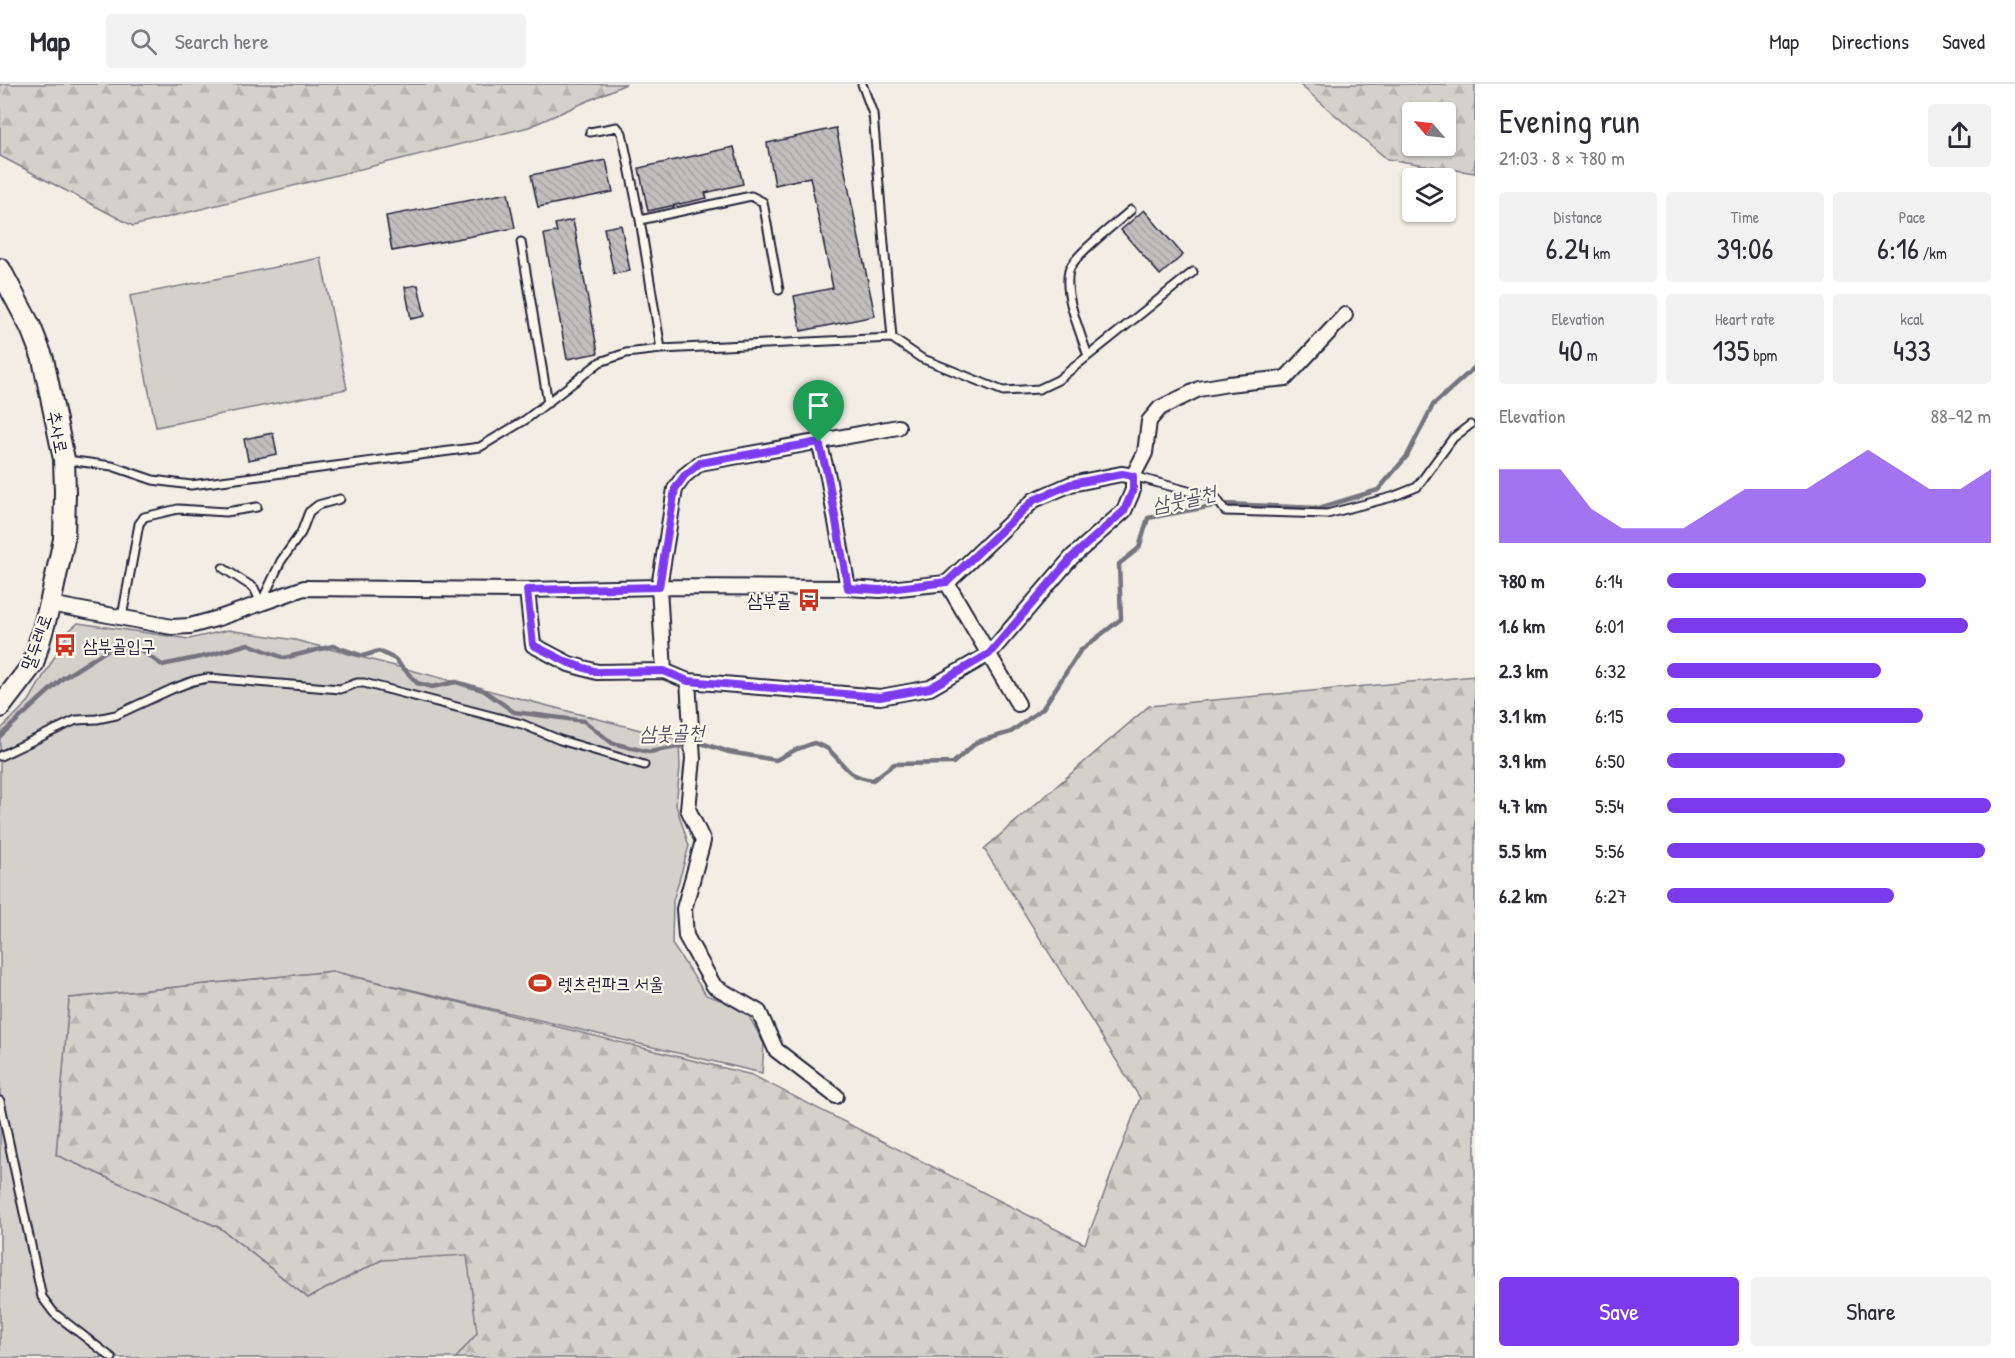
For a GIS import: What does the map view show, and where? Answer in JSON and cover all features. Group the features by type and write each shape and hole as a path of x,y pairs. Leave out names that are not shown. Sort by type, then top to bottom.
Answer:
{"street":[{"name":"추사로","path":"0,269 31,328 44,359 64,459 64,539 50,604"},
{"path":"527,590 533,645 569,663 597,672 664,671 688,681 880,697 930,688 989,654 1072,557 1124,511 1133,490 1133,476 1145,453 1149,421 1160,408 1199,389 1286,378 1345,315"},
{"path":"664,671 659,587 675,489 684,476 700,463 898,427"},
{"path":"819,442 828,477 848,588"},
{"path":"50,604 172,627 190,626 219,618 304,588 527,590 659,587 880,590 947,582 1034,500 1071,484 1122,474 1133,476"},
{"path":"947,582 1018,704"},
{"name":"말두레로","path":"0,707 33,664 50,604"},
{"path":"688,681 693,733 688,809 703,841 684,909 686,936 714,986 759,1012 776,1050 836,1096"}],"lane":[{"path":"862,84 873,114 892,338"},
{"path":"590,132 617,127 622,133 640,220 661,349"},
{"path":"640,220 751,196 763,202 779,290"},
{"path":"1088,356 1069,294 1069,271 1075,259 1131,210"},
{"path":"521,242 548,403"},
{"path":"64,459 112,466 153,480 191,485 480,447 525,420 600,362 626,353 661,349 892,338 921,358 1003,391 1040,389 1058,380 1193,272"},
{"path":"1133,476 1217,499 1225,511 1327,514 1392,497 1417,487 1453,438 1470,425"},
{"path":"261,603 281,561 301,533 309,512 318,505 340,499"},
{"path":"122,617 139,524 144,517 178,509 226,512 257,507"},
{"path":"223,568 254,588 261,603"},
{"path":"0,756 76,720 116,715 172,689 208,678 340,689 364,683 522,724 560,740 644,765"},
{"path":"0,1101 42,1296 54,1313 112,1358"}],"green space":[{"path":"0,84 626,84 529,127 133,226 0,156"},
{"path":"1299,84 1475,84 1475,173 1456,170 1456,168 1387,159"},
{"path":"321,258 347,389 156,427 130,296"},
{"name":"렛츠런파크 서울","path":"78,623 189,639 228,630 295,640 679,740 680,768 676,805 689,846 673,901 672,944 706,995 745,1009 764,1044 762,1073 332,971 69,998 56,1155 220,1228 308,1298 382,1260 467,1255 477,1333 456,1358 0,1358 0,730 29,701 70,630"},
{"path":"1475,676 1475,1358 456,1358 477,1333 382,1260 308,1298 220,1228 56,1155 69,998 332,971 752,1075 1085,1244 1140,1098 984,849 1149,706"}],"building":[{"path":"836,128 875,316 801,331 794,296 833,288 810,177 775,185 767,143"},
{"path":"734,147 743,184 705,193 707,198 648,211 639,168"},
{"path":"606,160 613,192 538,207 531,175"},
{"path":"508,193 515,228 392,251 386,216"},
{"path":"1144,210 1183,255 1160,275 1121,230"},
{"path":"573,220 598,353 567,359 544,234 557,232 555,224"},
{"path":"621,225 630,271 614,274 604,228"},
{"path":"418,285 425,316 411,319 405,287"},
{"path":"273,433 277,454 248,460 244,439"}],"waterway":[{"name":"삼붓골천","path":"0,736 63,678 112,647 136,647 162,665 248,644 284,658 333,646 363,656 379,651 395,659 417,683 432,687 456,682 483,690 514,712 584,721 612,743 649,752 701,743 729,752 776,760 814,743 828,749 852,774 873,780 894,764 953,763 977,742 1011,732 1043,708 1080,651 1121,619 1119,564 1139,548 1148,518 1224,504 1319,508 1378,490 1407,456 1433,405 1475,367"}],"place":[{"name":"삼부골","path":"809,600"},
{"name":"삼부골입구","path":"65,645"},
{"name":"렛츠런파크 서울","path":"540,983"}],"route":[{"path":"819,442 828,477 848,588 880,590 947,582 1034,500 1071,484 1122,474 1133,476 1133,490 1124,511 1072,557 989,654 930,688 880,697 688,681 664,671 597,672 569,663 533,645 527,590 659,587 675,489 684,476 700,463 819,442"}]}
